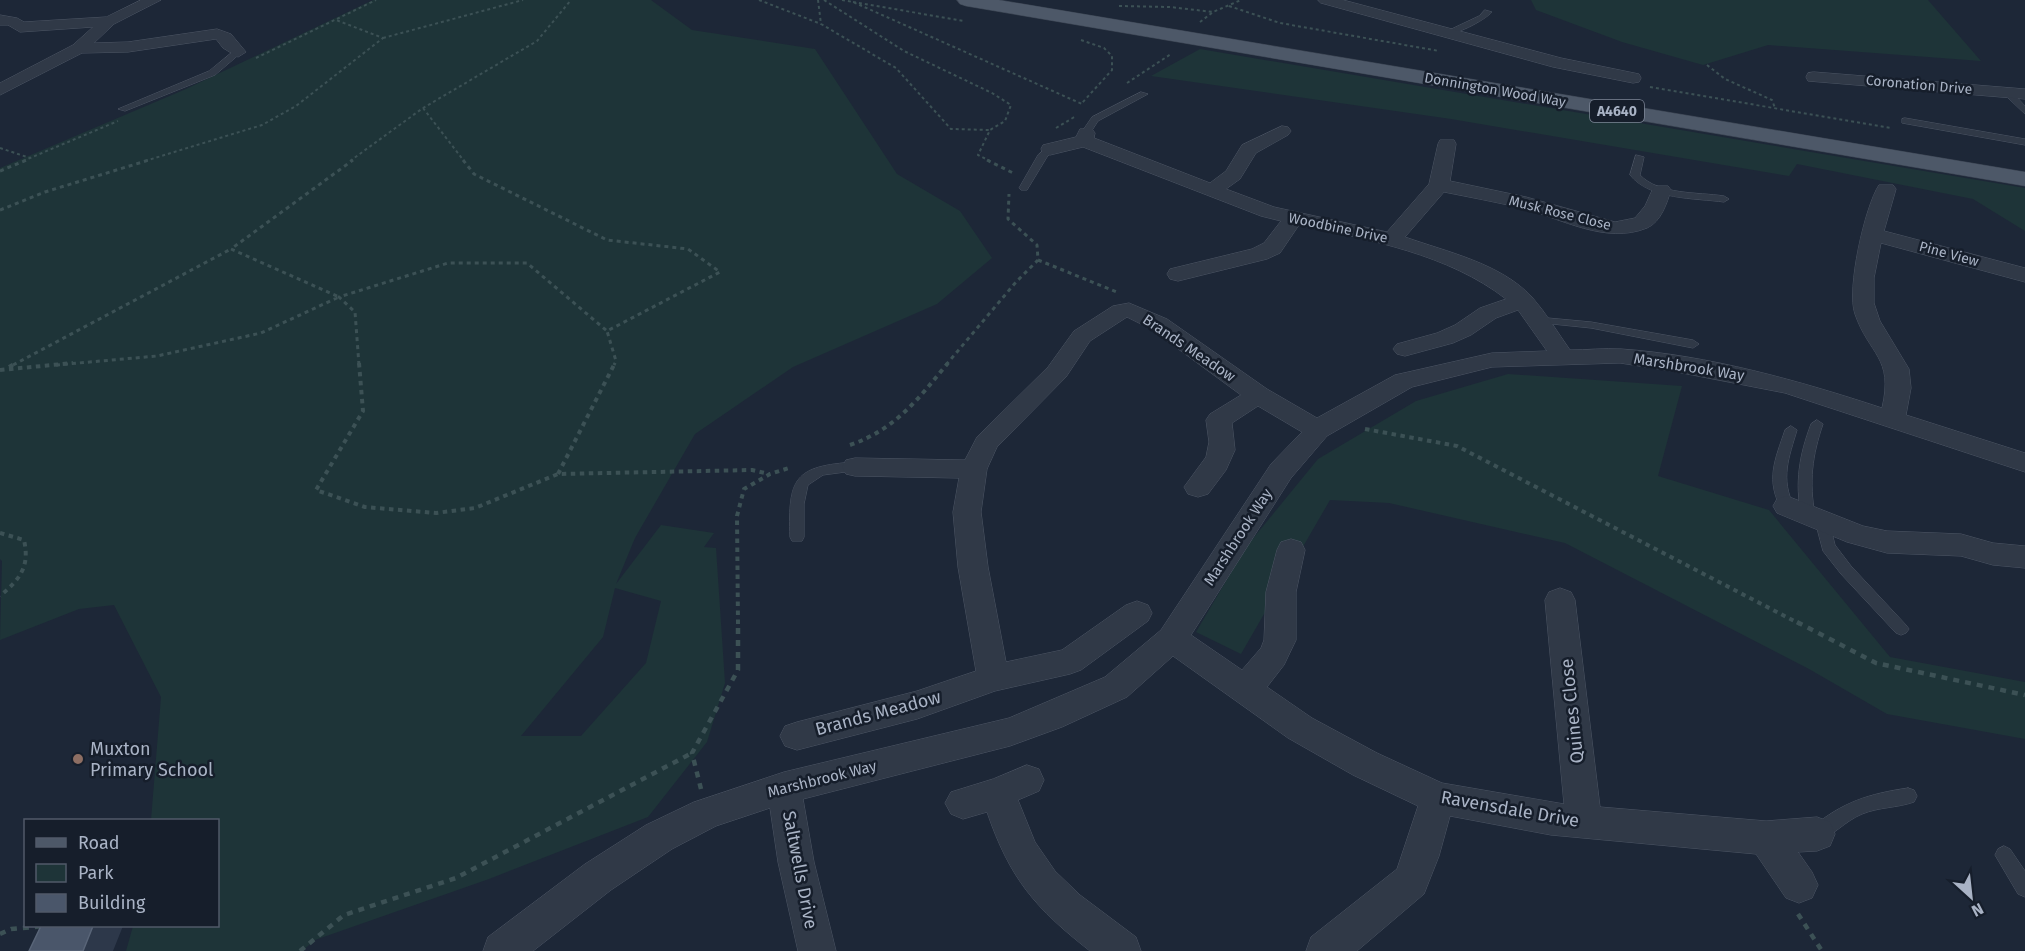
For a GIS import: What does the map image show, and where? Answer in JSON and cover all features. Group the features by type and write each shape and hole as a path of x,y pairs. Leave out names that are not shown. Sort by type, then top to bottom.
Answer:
{"main road":[{"name":"Donnington Wood Way","path":"966,10 2025,179"}],"street":[{"path":"0,90 79,48 109,21 153,0"},
{"path":"1326,0 1559,63 1633,78"},
{"path":"0,20 12,21 20,27 109,21"},
{"path":"79,48 128,47 217,34 225,37 229,45 238,52"},
{"name":"Coronation Drive","path":"1814,77 2017,93"},
{"path":"1212,190 1233,175 1249,149 1282,131"},
{"path":"1048,141 1085,137"},
{"name":"Woodbine Drive","path":"1085,137 1268,212 1392,239 1477,270 1523,301 1563,357"},
{"path":"1392,239 1439,185 1447,144"},
{"name":"Musk Rose Close","path":"1439,185 1526,203 1615,228 1642,223 1655,208 1661,190"},
{"path":"1886,189 1872,234 1862,290 1868,320 1897,370 1898,394 1892,420"},
{"path":"1178,274 1259,254 1272,248 1293,219"},
{"name":"Pine View","path":"1872,234 2025,275"},
{"path":"1405,349 1444,338 1463,330 1488,313 1523,301"},
{"name":"Brands Meadow","path":"993,678 973,567 968,512 974,469 986,443 1057,372 1082,336 1121,311 1130,310 1160,324 1258,395 1318,430"},
{"name":"Marshbrook Way","path":"502,951 598,877 658,837 707,813 784,788 1010,732 1050,717 1116,687 1172,639 1281,471 1318,430 1404,381 1492,360 1620,356 1723,371 1789,386 2025,463"},
{"path":"1198,487 1220,460 1223,442 1219,420 1258,395"},
{"path":"851,457 877,451 974,469"},
{"path":"1806,514 1857,535 1887,542 1961,545 1993,554 2025,557"},
{"path":"1245,690 1274,656 1280,640 1281,592 1291,550"},
{"name":"Quines Close","path":"1560,600 1584,822"},
{"name":"Brands Meadow","path":"798,736 916,705 993,678 1070,661 1137,613"},
{"name":"Ravensdale Drive","path":"1172,639 1300,728 1356,759 1438,798 1551,819 1766,838 1817,834"},
{"path":"963,803 1013,787 1022,854 1044,887 1061,904 1122,951"},
{"name":"Saltwells Drive","path":"784,788 796,862 817,951"},
{"path":"1325,951 1411,881 1438,798"},
{"path":"1766,838 1799,885"}],"lane":[{"path":"1447,33 1482,18 1488,12"},
{"path":"122,110 212,73 238,52"},
{"path":"1085,137 1095,119 1144,93"},
{"path":"2017,93 2025,111"},
{"path":"1905,121 2025,142"},
{"path":"1024,188 1043,155 1048,141"},
{"path":"1639,157 1635,170 1638,181 1661,190 1724,199"},
{"path":"1537,320 1591,325 1693,344"},
{"path":"1806,514 1802,485 1803,470 1817,424"},
{"path":"1791,429 1778,478 1779,493 1806,514 1846,570 1901,629"},
{"path":"797,537 798,488 805,479 851,457"},
{"path":"1817,834 1840,815 1864,803 1908,796"},
{"path":"2004,855 2025,888"}],"path":[{"path":"0,210 45,192 262,125 296,106 383,38 523,0"},
{"path":"6,369 231,249 423,108 537,41 571,0"},
{"path":"759,0 821,24 896,68 951,129 990,130 1005,121 1011,105 995,92 932,66 873,32 825,0"},
{"path":"818,0 821,24"},
{"path":"842,0 966,10"},
{"path":"1110,5 1170,7 1213,12 1241,0"},
{"path":"853,2 1091,108"},
{"path":"336,20 383,38"},
{"path":"1081,40 1104,48 1112,56 1112,70 1082,104"},
{"path":"1126,84 1172,54"},
{"path":"1707,65 1725,79 1772,100 1776,108"},
{"path":"423,108 474,174 607,240 688,249 720,272 607,331"},
{"path":"1048,141 1082,113"},
{"path":"990,130 978,155 1014,174"},
{"path":"0,148 30,158"},
{"path":"1009,180 1020,165"},
{"path":"851,457 877,451 1016,282 1038,260 1037,245 1008,219 1009,190"},
{"path":"231,249 339,297 355,312 363,411 316,490 365,507 436,513 475,507 558,474 752,470 770,474"},
{"path":"1038,260 1125,296"},
{"path":"0,370 157,356 261,333 339,297 448,263 527,263 607,331 616,361 558,474"},
{"path":"1360,428 1457,447 1876,663 2025,695"},
{"path":"300,951 344,915 456,878 692,753 738,670 737,516 744,489 770,474 797,465"},
{"path":"0,533 24,540 29,556 22,578 0,596"},
{"path":"692,753 707,813"},
{"path":"1799,885 1791,903 1822,951"},
{"path":"0,934 11,929 38,927"}],"green space":[{"path":"373,0 651,0 692,30 815,49 897,174 960,211 992,258 937,304 793,367 695,434 635,538 616,584 661,525 714,533 704,547 716,548 725,683 707,742 648,817 489,879 315,940 302,951 126,951 133,927 219,927 219,819 151,819 161,697 114,605 79,609 0,640 2,561 0,559 0,168 186,89","holes":["615,588 661,601 646,663 581,736 521,736 603,637"]},
{"path":"1531,0 1928,0 1981,61 1768,45 1703,65 1622,42 1536,10"},
{"path":"1200,49 2025,188 2025,231 1973,199 1797,164 1789,176 1451,119 1151,76"},
{"path":"1508,374 1682,386 1658,476 1769,510 1890,657 2025,682 2025,739 1887,714 1809,669 1565,543 1389,503 1330,500 1241,654 1196,632 1246,547 1318,459 1416,401"}],"building":[{"path":"41,927 93,927 83,951 29,951"}],"place":[{"name":"Muxton Primary School","path":"78,759"}]}
